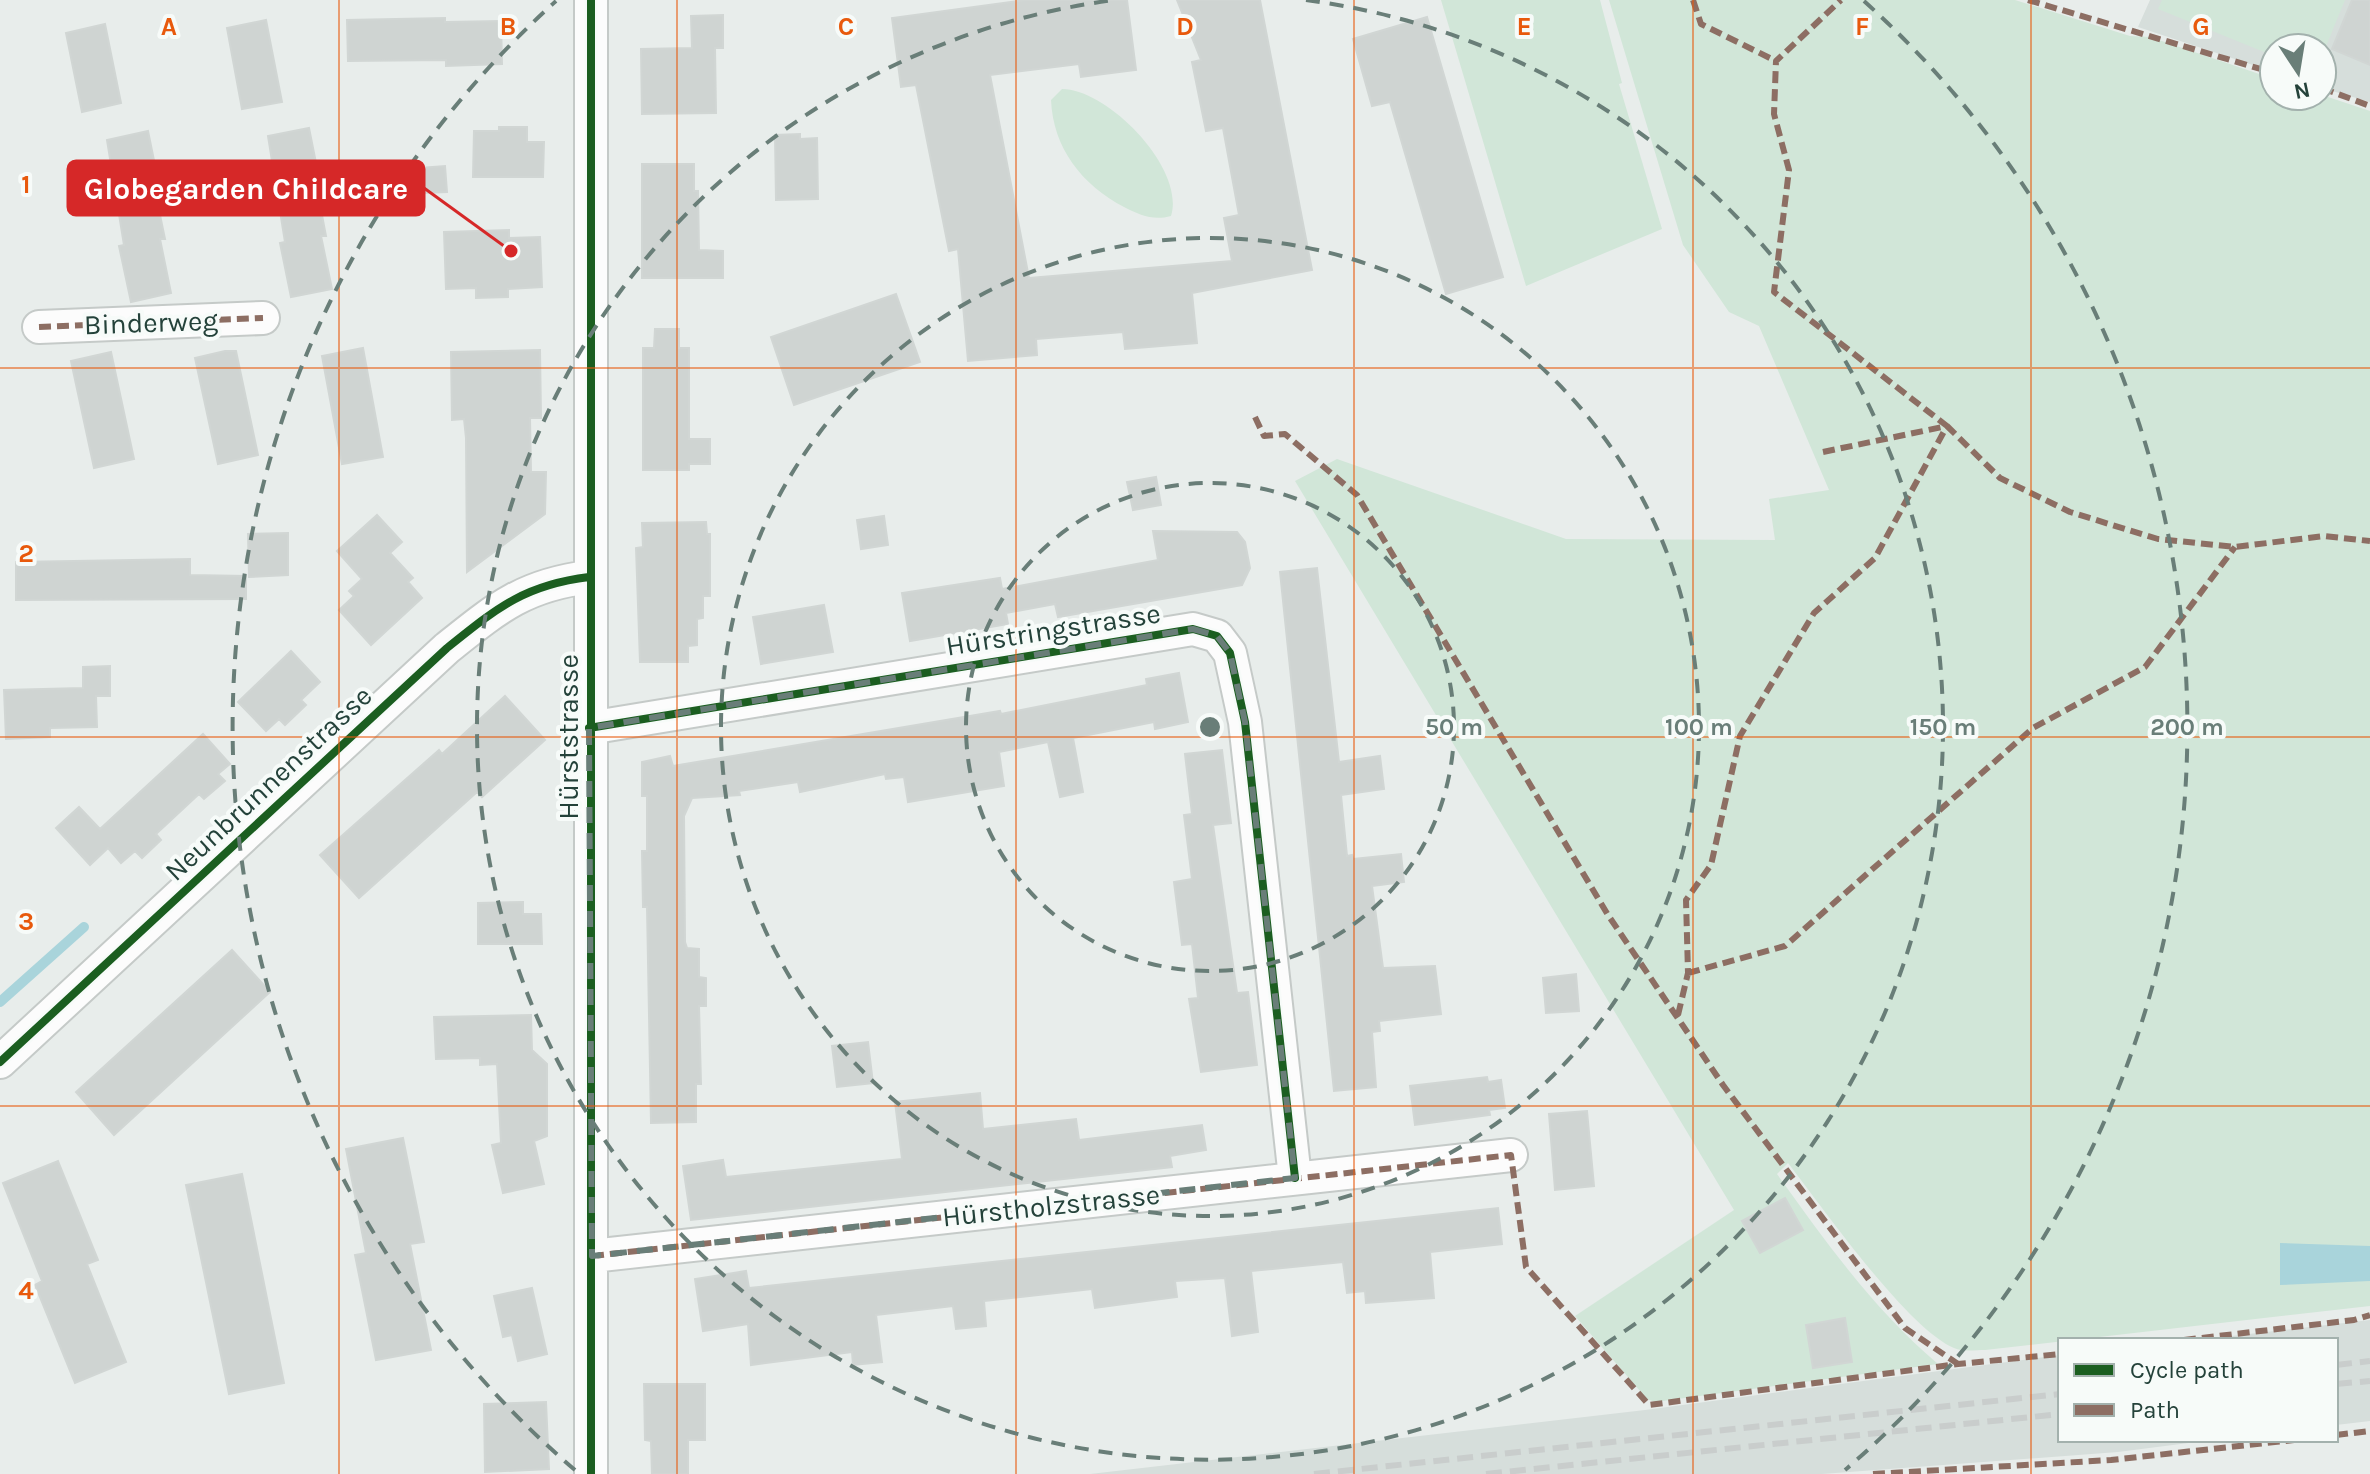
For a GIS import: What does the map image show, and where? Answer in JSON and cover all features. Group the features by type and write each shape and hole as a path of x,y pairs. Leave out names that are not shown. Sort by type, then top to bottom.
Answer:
{"street":[{"name":"Hürststrasse","path":"591,0 591,1474"},
{"name":"Binderweg","path":"39,327 263,318"},
{"name":"Neunbrunnenstrasse","path":"0,1062 447,648 508,600 553,581 589,577"},
{"name":"Hürstringstrasse","path":"589,728 1193,629 1217,636 1230,653 1245,722 1295,1178"},
{"name":"Hürstholzstrasse","path":"592,1256 1511,1155"}],"highlighted area":[{"path":"1193,629 1217,636 1230,653 1245,722 1295,1178 592,1256 589,728"}],"shaded area":[{"path":"2150,0 2370,0 2370,102 2338,93 2338,32 2258,32 2258,67 2138,27"},
{"path":"2370,1320 2370,1421 2338,1425 2338,1338 2214,1338"},
{"path":"2058,1355 2058,1442 2196,1442 2118,1452 1822,1474 1090,1474 1645,1410"}],"green space":[{"path":"1441,0 1600,0 1622,83 1619,84 1662,229 1526,286"},
{"path":"1609,0 2015,0 2130,36 2150,37 2258,74 2258,112 2338,112 2338,100 2370,111 2370,1306 2090,1338 2058,1338 2058,1342 1985,1350 1958,1349 1935,1336 1890,1293 1788,1163 1777,1174 1814,1225 1871,1298 1938,1364 1655,1402 1647,1399 1575,1316 1734,1210 1295,481 1337,459 1566,539 1775,540 1769,499 1829,490 1759,326 1729,312 1683,245"},
{"path":"2162,0 2345,0 2332,32 2258,32 2258,50 2158,9"},
{"path":"1062,89 1101,102 1139,135 1167,176 1173,197 1171,216 1152,217 1124,207 1083,176 1072,163 1057,134 1051,100"}],"water":[{"path":"2280,1243 2370,1246 2370,1281 2280,1285"}],"building":[{"path":"1026,0 1127,0 1136,70 1081,77 1079,64 990,75 1029,278 1232,261 1224,218 1239,215 1223,128 1206,131 1192,62 1201,60 1177,0 1260,0 1312,270 1192,293 1197,343 1125,349 1123,332 1036,339 1037,355 968,361 958,249 949,251 916,85 901,87 892,18"},
{"path":"2352,0 2370,0 2370,65 2338,52 2338,34"},
{"path":"723,15 723,48 715,48 716,113 642,114 641,49 692,48 691,16"},
{"path":"1427,17 1503,277 1446,294 1390,102 1372,106 1353,39"},
{"path":"445,18 445,22 501,21 502,64 446,66 446,60 348,61 347,20"},
{"path":"266,20 282,102 242,109 227,28"},
{"path":"105,24 121,103 82,112 66,33"},
{"path":"499,127 527,127 527,142 544,142 543,177 473,177 474,131 499,131"},
{"path":"309,128 326,236 321,236 332,289 291,297 280,243 285,242 268,136"},
{"path":"148,131 159,185 154,186 165,239 160,239 171,293 131,302 119,246 124,245 107,140"},
{"path":"800,134 800,139 817,138 818,199 776,200 775,135"},
{"path":"642,164 694,164 694,191 698,191 699,250 723,251 723,278 642,278"},
{"path":"445,166 447,192 422,193 420,168"},
{"path":"509,230 509,238 540,237 542,287 508,289 508,297 476,298 476,288 446,289 444,232"},
{"path":"896,294 920,362 794,405 771,337"},
{"path":"655,329 679,329 679,348 689,348 689,439 710,439 710,464 689,464 689,470 643,470 643,348 654,348"},
{"path":"363,348 383,457 342,464 322,356"},
{"path":"540,350 541,418 530,418 531,472 546,472 545,514 467,572 466,438 464,419 452,420 451,352"},
{"path":"236,351 258,455 218,464 195,358"},
{"path":"111,352 134,459 94,468 71,361"},
{"path":"1156,477 1161,505 1133,510 1127,482"},
{"path":"377,515 402,542 390,553 413,578 408,582 422,598 371,645 339,610 354,596 349,591 362,579 337,551"},
{"path":"884,516 888,545 861,549 857,520"},
{"path":"706,522 707,534 710,534 710,596 703,596 703,618 697,619 697,645 688,646 688,662 640,662 636,548 643,547 642,523"},
{"path":"1153,531 1237,532 1245,542 1250,568 1242,585 1058,617 1055,604 1006,613 1008,624 910,641 902,593 1000,578 1002,589 1158,560"},
{"path":"288,533 288,575 249,577 248,534"},
{"path":"190,559 190,575 246,576 246,599 16,600 16,562"},
{"path":"1317,568 1339,762 1380,756 1384,789 1341,795 1347,856 1352,855 1353,859 1401,854 1404,882 1372,886 1383,968 1435,966 1441,1014 1379,1021 1380,1031 1372,1032 1376,1087 1334,1091 1280,572"},
{"path":"824,605 833,652 761,664 753,617"},
{"path":"291,651 320,682 301,700 306,705 285,725 279,719 266,731 238,702"},
{"path":"110,666 110,696 96,696 97,727 50,728 50,737 6,739 4,690 83,688 83,667"},
{"path":"1179,673 1188,722 1155,729 1154,722 1073,738 1083,792 1060,797 1048,742 999,752 1004,786 908,802 904,777 886,779 885,774 800,792 798,782 739,791 740,795 692,798 684,816 685,942 687,948 699,949 699,977 706,978 706,1006 699,1006 701,1084 696,1084 696,1122 651,1123 647,907 643,907 642,851 647,851 647,796 642,796 642,762 670,756 673,766 1000,711 1001,714 1147,685 1146,679"},
{"path":"505,696 545,740 482,797 477,792 359,898 320,855 439,750 442,754"},
{"path":"203,734 230,764 218,774 225,781 204,799 199,794 156,834 161,840 142,858 135,851 121,863 108,848 90,865 56,828 79,807 100,829"},
{"path":"1222,750 1231,823 1213,825 1237,993 1248,992 1257,1065 1201,1072 1189,999 1198,998 1192,944 1182,945 1174,882 1192,879 1184,815 1192,814 1185,754"},
{"path":"523,902 523,914 541,914 542,944 478,944 478,903"},
{"path":"232,950 270,992 114,1135 76,1092"},
{"path":"1576,974 1579,1011 1546,1013 1543,978"},
{"path":"531,1015 532,1050 547,1064 547,1136 534,1141 544,1184 503,1193 492,1145 501,1143 497,1064 480,1065 480,1058 436,1059 434,1017"},
{"path":"868,1042 873,1083 837,1087 832,1046"},
{"path":"1487,1077 1488,1082 1501,1080 1505,1108 1489,1110 1490,1115 1415,1125 1410,1086"},
{"path":"980,1093 983,1129 1076,1119 1079,1140 1202,1125 1206,1150 1170,1156 1172,1167 691,1220 683,1166 723,1160 726,1177 902,1159 895,1102"},
{"path":"1587,1111 1594,1186 1555,1190 1549,1114"},
{"path":"403,1138 424,1242 410,1244 431,1350 376,1360 355,1255 366,1253 346,1149"},
{"path":"58,1161 98,1260 87,1264 126,1362 75,1383 35,1285 42,1281 3,1183"},
{"path":"242,1174 284,1383 229,1394 186,1185"},
{"path":"1785,1198 1803,1230 1760,1253 1742,1221"},
{"path":"1498,1208 1502,1244 1430,1252 1434,1298 1366,1303 1365,1291 1347,1293 1343,1262 1251,1271 1258,1332 1232,1336 1225,1278 1175,1281 1177,1297 1095,1308 1092,1289 984,1301 986,1326 956,1329 953,1306 876,1315 882,1362 853,1365 852,1352 751,1365 748,1324 703,1331 695,1279 746,1271 749,1288"},
{"path":"532,1288 547,1354 518,1361 512,1335 503,1337 494,1296"},
{"path":"1845,1318 1852,1362 1813,1368 1806,1325"},
{"path":"644,1384 705,1384 705,1440 688,1440 688,1474 652,1474 651,1441 645,1440"},
{"path":"546,1402 549,1469 485,1472 484,1404"}],"waterway":[{"path":"0,1002 84,927"}],"railway":[{"path":"2338,1365 2370,1361"},
{"path":"2338,1384 2370,1381"},
{"path":"1314,1474 2058,1394"},
{"path":"1486,1474 2058,1414"}],"marked path":[{"path":"1693,0 1701,24 1776,61"},
{"path":"1678,1015 1688,973 1686,900 1711,865 1740,736 1814,613 1875,558 1947,426 1774,292 1789,170 1774,114 1776,61 1841,0"},
{"path":"2028,0 2258,68"},
{"path":"2338,94 2370,106"},
{"path":"39,327 263,318"},
{"path":"1255,417 1264,436 1285,434 1357,495 1608,915 1723,1085 1905,1328 1958,1364"},
{"path":"1823,452 1947,426 2000,478 2070,512 2158,539 2235,547 2324,536 2370,541"},
{"path":"1688,973 1785,946 2033,728 2145,667 2235,547"},
{"path":"592,1256 1511,1155 1526,1267 1649,1405 1958,1364 2058,1354"},
{"path":"2201,1338 2354,1320 2370,1315"},
{"path":"2338,1435 2370,1431"},
{"path":"1873,1474 2111,1460 2276,1442"}],"cycle path":[{"path":"591,0 591,1474"},
{"path":"0,1062 447,648 512,600 546,586 589,577"},
{"path":"589,728 1193,629 1217,636 1230,653 1245,722 1295,1178"}],"place":[{"name":"Globegarden Childcare","path":"511,251"}]}
